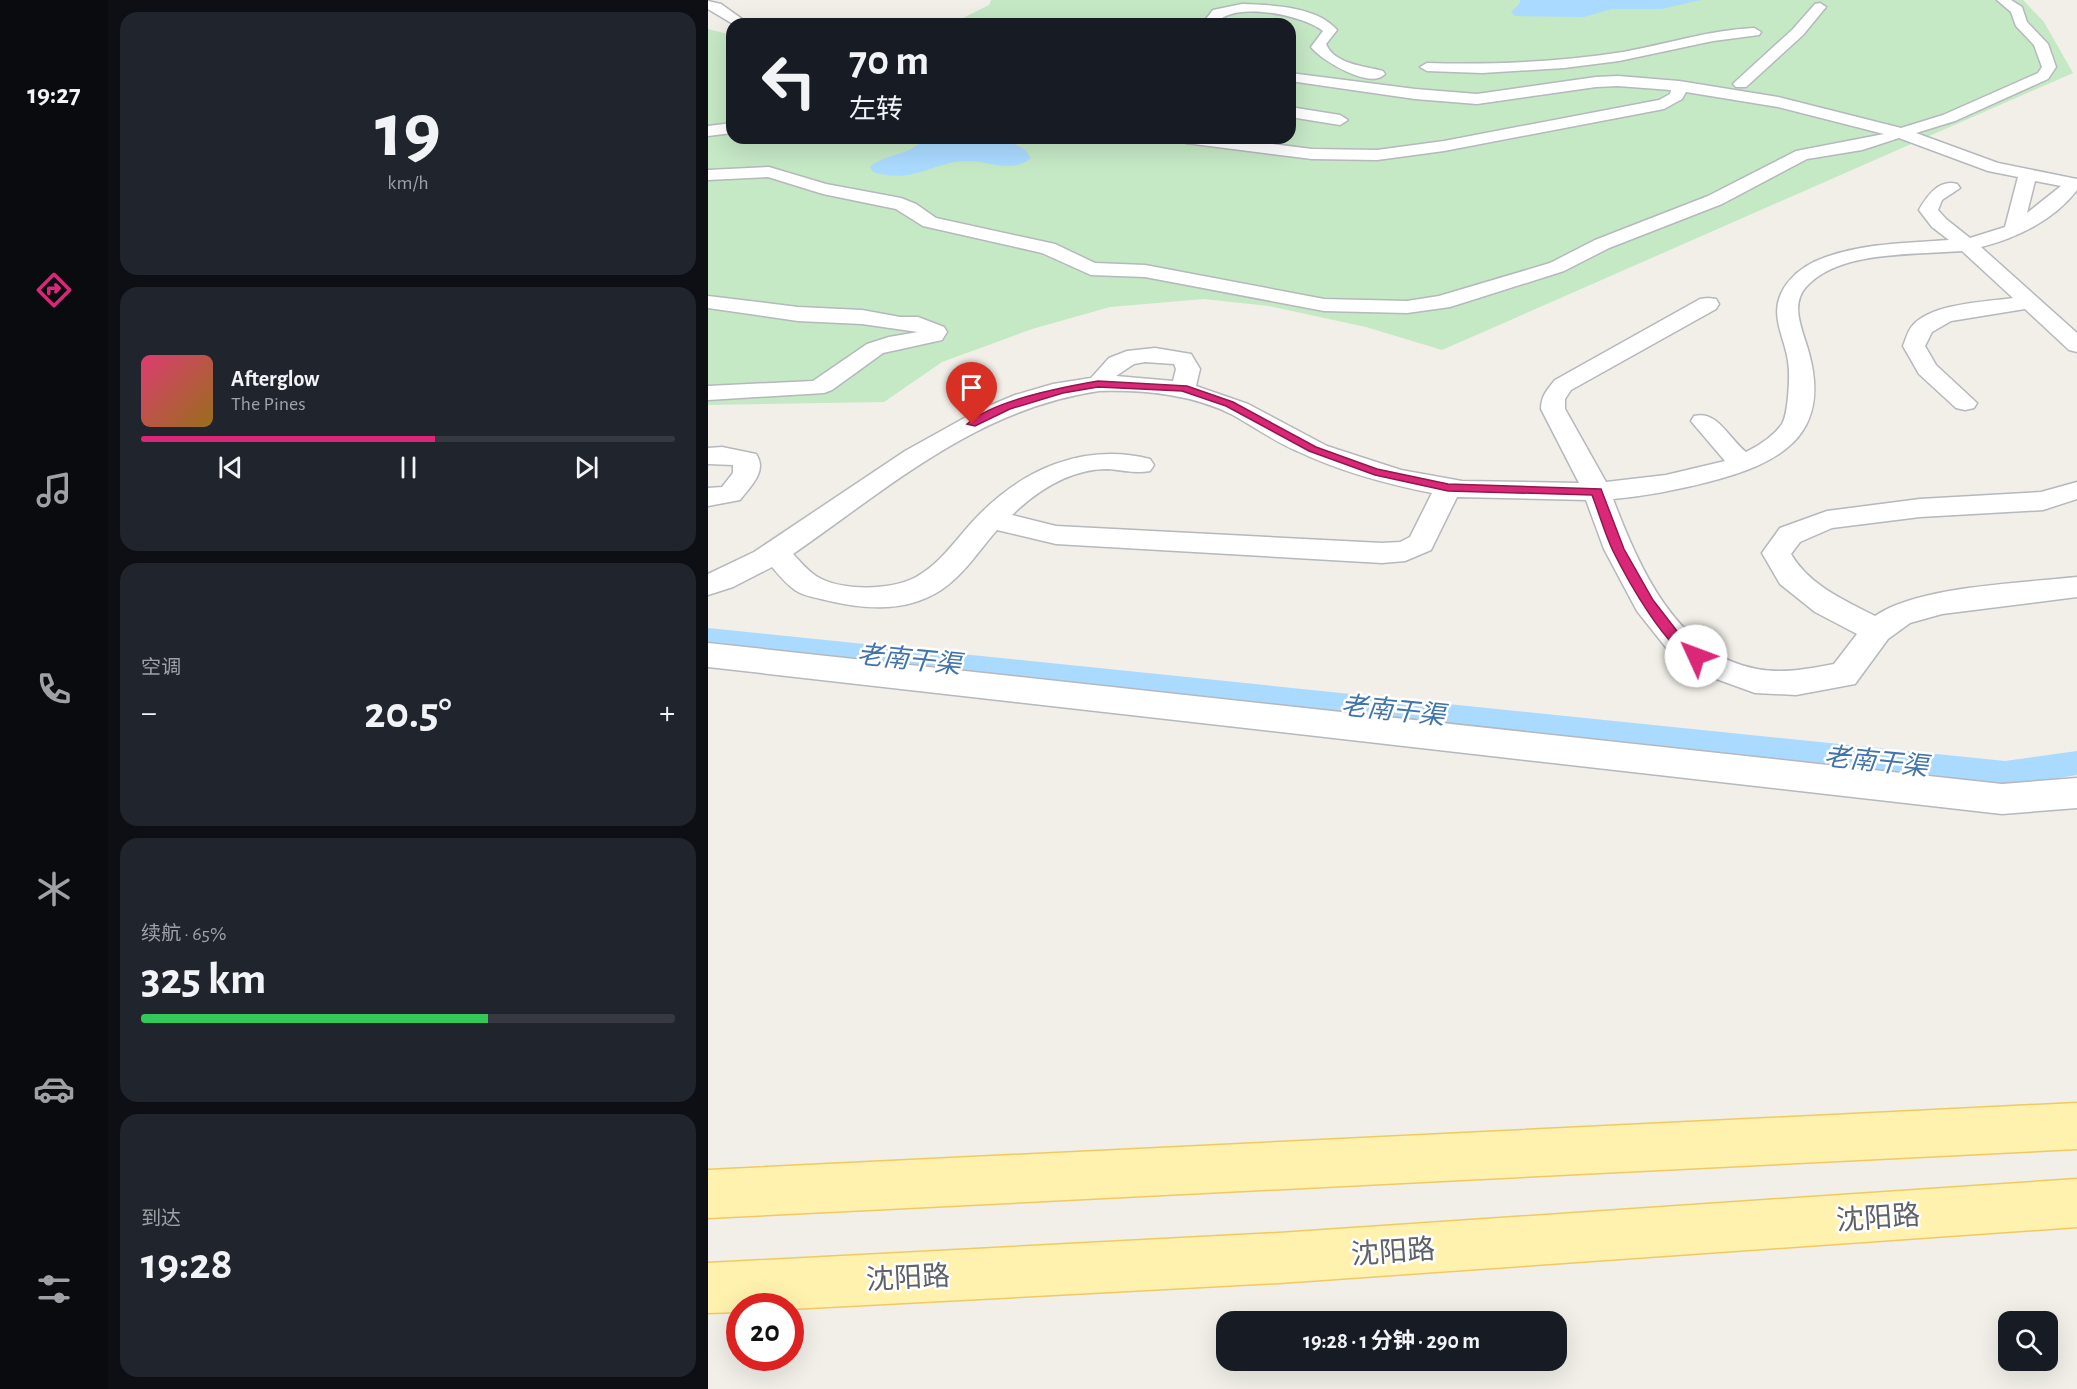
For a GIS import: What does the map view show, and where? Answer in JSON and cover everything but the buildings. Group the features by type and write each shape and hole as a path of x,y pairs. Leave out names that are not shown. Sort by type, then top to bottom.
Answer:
{"main road":[{"path":"708,1194 2077,1126"},
{"name":"沈阳路","path":"708,1288 1279,1258 2077,1203"}],"street":[{"path":"708,175 769,172 823,189 901,204 913,208 919,216 930,222 1048,248 1091,269 1145,271 1324,305 1407,307 1442,302 1557,267 1602,244 1715,200 1802,155 1862,145 1949,118 2043,76 2049,67 2041,45 2021,23 2017,10 2003,0"},
{"path":"708,5 716,7 733,18"},
{"path":"1214,18 1228,9 1257,7 1321,22 1330,30 1319,43 1318,47 1323,53 1347,68 1415,94 1477,99 1500,98 1596,82 1618,81 1679,86 1766,100 1839,117 1903,134 1968,159 2027,175 2075,184"},
{"path":"1741,84 1774,34 1820,7"},
{"path":"1426,67 1501,68 1598,60 1648,52 1711,35 1774,34"},
{"path":"1598,60 1618,81"},
{"path":"1573,62 1596,82"},
{"path":"1296,71 1353,80 1381,81"},
{"path":"1296,77 1381,81"},
{"path":"1233,144 1312,154 1351,156 1405,152 1664,104 1677,96 1679,86"},
{"path":"1296,113 1340,120"},
{"path":"708,131 726,129"},
{"path":"2014,230 2027,175"},
{"path":"708,585 723,580 776,553 937,441 1007,407 1062,390 1098,384 1183,388 1229,404 1323,453 1375,472 1448,488 1597,491 1685,479 1744,464 1773,447 1795,425 1800,393 1800,363 1786,302 1799,282 1819,267 1847,256 1966,244 1995,237 2014,230 2046,209 2075,184"},
{"path":"1951,188 1935,197 1928,210 1939,223 2032,302 2077,345"},
{"path":"2022,203 2046,209"},
{"path":"1965,403 1928,369 1914,346 1922,328 1945,315 2032,302"},
{"path":"708,303 798,314 862,316 900,324 918,324 932,328 936,332 924,339 885,345 867,352 824,385 816,388 708,393"},
{"path":"1708,304 1563,385 1552,399 1553,409 1597,491 1618,549 1648,603 1683,647 1708,664 1755,681 1796,682 1844,675 1877,631 1899,615 1942,603 2077,586"},
{"path":"1703,421 1729,452 1744,464"},
{"path":"708,456 722,455 747,460 746,474 730,494 708,497"},
{"path":"776,553 806,584 841,595 882,598 919,590 942,574 991,519 1028,487 1060,469 1089,461 1119,460 1141,465"},
{"path":"991,519 1056,535 1382,553 1405,551 1420,543 1448,488"},
{"path":"1877,631 1826,604 1790,577 1776,553 1790,535 1827,520 1920,508 2043,501 2077,490"},
{"path":"708,655 2002,799 2077,793"}],"green space":[{"path":"991,0 2023,0 2044,22 2073,73 1442,350 1366,327 1269,306 1204,299 1110,307 1032,329 942,362 884,402 708,405 708,29 726,34 726,144 1296,144 1296,18 963,18 989,5"}],"water":[{"path":"1520,0 1701,0 1661,9 1612,9 1584,17 1515,16 1511,12"},
{"path":"918,144 1014,144 1023,149 1031,158 1023,163 1008,166 968,161 955,162 900,176 873,172 870,167 876,162"}],"waterway":[{"name":"老南干渠","path":"708,638 2005,774 2077,763"}],"route":[{"path":"972,424 1007,407 1062,390 1098,384 1183,388 1229,404 1312,449 1375,472 1448,488 1597,491 1618,549 1648,603 1683,647 1696,656"}]}
